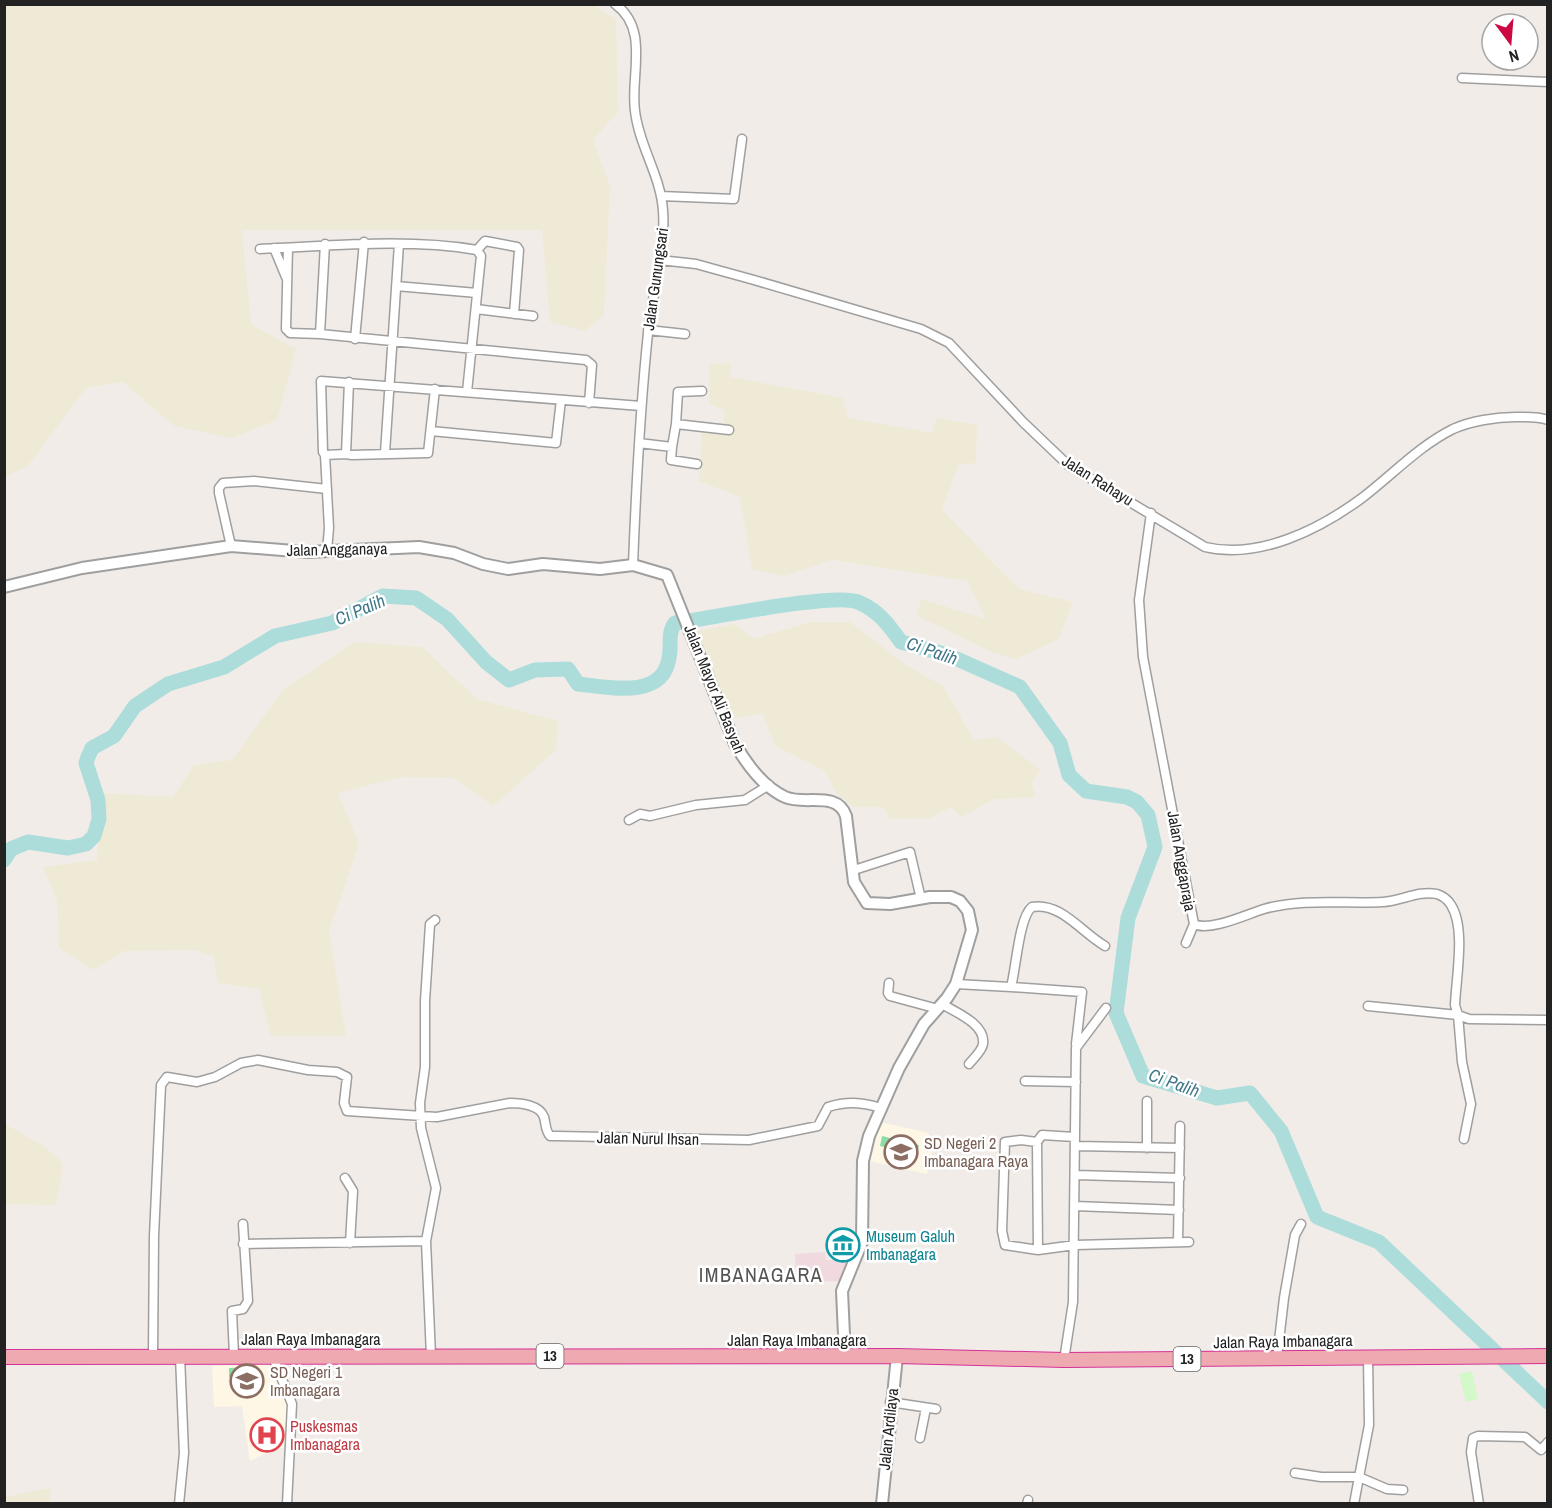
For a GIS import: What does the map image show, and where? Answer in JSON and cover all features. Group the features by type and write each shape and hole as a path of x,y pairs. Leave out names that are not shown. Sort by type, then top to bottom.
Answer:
{"highway":[{"name":"Jalan Raya Imbanagara","path":"4,1347 47,1355"},
{"name":"Jalan Raya Imbanagara","path":"4,1357 47,1355 897,1356 1064,1360 1548,1356"}],"street":[{"name":"Jalan Gunungsari","path":"615,4 627,14 634,28 637,77 634,110 644,146 653,164 661,196 663,228 648,330 641,406 633,565"},
{"path":"1462,78 1548,82"},
{"path":"661,196 734,200 742,139"},
{"path":"477,250 485,241 517,247 519,250 514,314"},
{"path":"355,339 364,242"},
{"path":"260,249 364,242 477,250"},
{"path":"320,334 325,244"},
{"path":"386,453 399,244"},
{"path":"274,248 286,277"},
{"path":"288,248 286,329 290,333 320,334 590,362 592,365 589,403"},
{"path":"467,392 481,256 477,250"},
{"name":"Jalan Rahayu","path":"660,260 696,264 754,280 886,318 942,339 967,359 1023,422 1068,465 1205,547 1228,549 1271,544 1340,513 1361,499 1423,448 1455,428 1508,417 1548,420"},
{"path":"396,286 477,293"},
{"path":"476,309 533,316"},
{"path":"648,330 685,334"},
{"path":"327,550 327,489 320,382 324,380 641,406"},
{"path":"346,454 350,382"},
{"path":"325,455 386,453 423,455 428,453 435,389"},
{"path":"697,464 671,460 678,392 702,391"},
{"path":"431,431 556,443 561,400"},
{"path":"676,424 729,430"},
{"path":"639,443 672,447"},
{"path":"231,546 219,493 219,488 223,483 254,481 327,489"},
{"name":"Jalan Anggapraja","path":"1151,513 1139,600 1143,657 1194,924 1208,927 1272,907 1291,904 1359,900 1383,902 1418,894 1435,894 1444,897 1450,904 1457,924 1455,1005 1458,1015"},
{"name":"Jalan Angganaya","path":"4,587 82,568 231,546 295,552 419,547 454,553 483,564 508,569 543,564 600,569 633,565"},
{"name":"Jalan Mayor Ali Basyah","path":"633,565 667,575 690,627 735,744 746,764 769,785 790,799 803,802 828,800 841,807 846,816 855,882 867,903 890,904 951,897 960,902 968,911 972,930 956,984 940,1007 924,1024 899,1068 881,1108 863,1161 862,1242 842,1291 845,1357"},
{"path":"629,820 640,814 650,816 696,805 745,800 752,798 769,785"},
{"path":"854,870 910,852 921,899"},
{"path":"1011,987 1017,967 1020,935 1027,911 1032,907 1048,907 1064,914 1105,946"},
{"path":"431,1356 426,1241 435,1188 420,1117 425,1067 427,949 430,924 435,920"},
{"path":"1186,944 1194,924"},
{"path":"890,983 888,993 890,996 940,1007 972,1022 982,1039 982,1047 969,1064"},
{"path":"956,984 1079,991 1083,995 1076,1047 1073,1302 1064,1360"},
{"path":"1368,1006 1458,1015 1469,1019 1548,1020"},
{"path":"1076,1047 1107,1008"},
{"path":"1081,1014 1089,1015 1096,1022"},
{"path":"1458,1015 1462,1062 1471,1104 1464,1139"},
{"path":"153,1355 154,1236 162,1080 173,1076 197,1082 215,1077 241,1063 258,1060 301,1069 337,1072 347,1077 344,1103 347,1111 420,1117"},
{"path":"1025,1081 1076,1082"},
{"path":"1147,1101 1147,1148"},
{"name":"Jalan Nurul Ihsan","path":"420,1117 455,1115 510,1103 522,1103 543,1114 550,1136 749,1140 818,1126 828,1107 838,1104 866,1103 881,1108"},
{"path":"1178,1242 1180,1126"},
{"path":"1038,1250 1037,1142 1042,1136 1075,1137"},
{"path":"1037,1142 1021,1140 1005,1142 1002,1232 1007,1246 1038,1250 1075,1245 1189,1242"},
{"path":"1075,1146 1180,1148"},
{"path":"1076,1175 1180,1178"},
{"path":"345,1178 353,1191 350,1243"},
{"path":"1075,1206 1179,1210"},
{"path":"234,1356 232,1311 243,1309 248,1301 243,1224"},
{"path":"1277,1358 1284,1298 1295,1235 1300,1224"},
{"path":"243,1244 426,1241"},
{"path":"272,1355 292,1404 287,1503"},
{"path":"179,1503 184,1453 180,1356"},
{"name":"Jalan Ardilaya","path":"882,1503 890,1402 897,1356"},
{"path":"1354,1503 1369,1425 1368,1358"},
{"path":"890,1402 936,1410"},
{"path":"920,1438 926,1408"},
{"path":"1479,1503 1471,1452 1473,1438 1478,1436 1525,1437 1540,1450 1548,1442"},
{"path":"1295,1473 1311,1476 1359,1477 1387,1489 1403,1490"}],"shaded area":[{"path":"592,4 616,19 618,112 593,140 610,186 604,315 584,331 550,322 542,230 242,230 251,324 296,349 277,420 232,438 174,426 123,382 86,388 27,467 5,476 5,5"},
{"path":"731,363 730,377 843,398 848,418 933,433 936,418 977,425 976,463 958,465 942,510 1019,589 1073,602 1058,640 1015,659 992,652 917,616 921,599 986,619 967,581 833,560 783,576 752,569 740,497 699,481 702,433 723,431 725,410 710,405 709,364"},
{"path":"811,622 850,622 906,665 943,686 974,740 997,737 1041,770 1031,782 1036,797 995,799 961,817 951,807 930,818 890,819 883,807 853,807 837,794 825,771 775,746 763,714 732,718 697,631 735,624 753,639"},
{"path":"355,642 422,647 477,699 558,721 556,750 493,806 453,778 401,777 338,793 359,844 329,931 346,1036 271,1036 259,989 217,983 214,956 193,950 124,951 92,970 59,948 57,901 43,867 97,860 102,793 173,797 194,765 232,760 283,690"},
{"name":"SD Negeri 2 Imbanagara Raya","path":"880,1122 929,1133 928,1139 935,1141 927,1174 869,1161 872,1143"},
{"path":"5,1124 44,1146 60,1160 63,1168 56,1205 5,1204"},
{"path":"825,1252 826,1260 851,1259 842,1281 796,1282 795,1254"},
{"path":"273,1364 289,1397 289,1448 277,1448 250,1461 242,1406 214,1407 212,1366"},
{"path":"50,1488 50,1503 5,1503 5,1497"}],"green space":[{"path":"882,1136 919,1145 917,1154 880,1146"},
{"path":"247,1367 247,1377 229,1377 229,1368"},
{"path":"1472,1371 1478,1399 1466,1402 1459,1374"}],"waterway":[{"name":"Ci Palih","path":"4,860 11,849 28,842 68,848 86,844 94,836 99,819 98,800 86,763 92,748 114,736 135,706 168,684 224,667 275,636 332,623 383,596 416,598 447,619 486,662 509,680 535,670 568,669 578,684 618,688 645,685 656,680 665,671 670,653 670,635 675,623 824,600 858,602 877,614 901,642 948,655 1020,687 1060,743 1069,775 1086,791 1127,797 1137,802 1148,815 1155,847 1128,918 1116,1013 1143,1076 1217,1098 1250,1093 1281,1131 1317,1217 1379,1242 1548,1402"}],"place":[{"name":"SD Negeri 2 Imbanagara Raya","path":"901,1152"},
{"name":"Museum Galuh Imbanagara","path":"843,1245"},
{"name":"SD Negeri 1 Imbanagara","path":"247,1381"},
{"name":"Puskesmas Imbanagara","path":"267,1435"}],"district":[{"name":"IMBANAGARA","path":"761,1275"}]}
